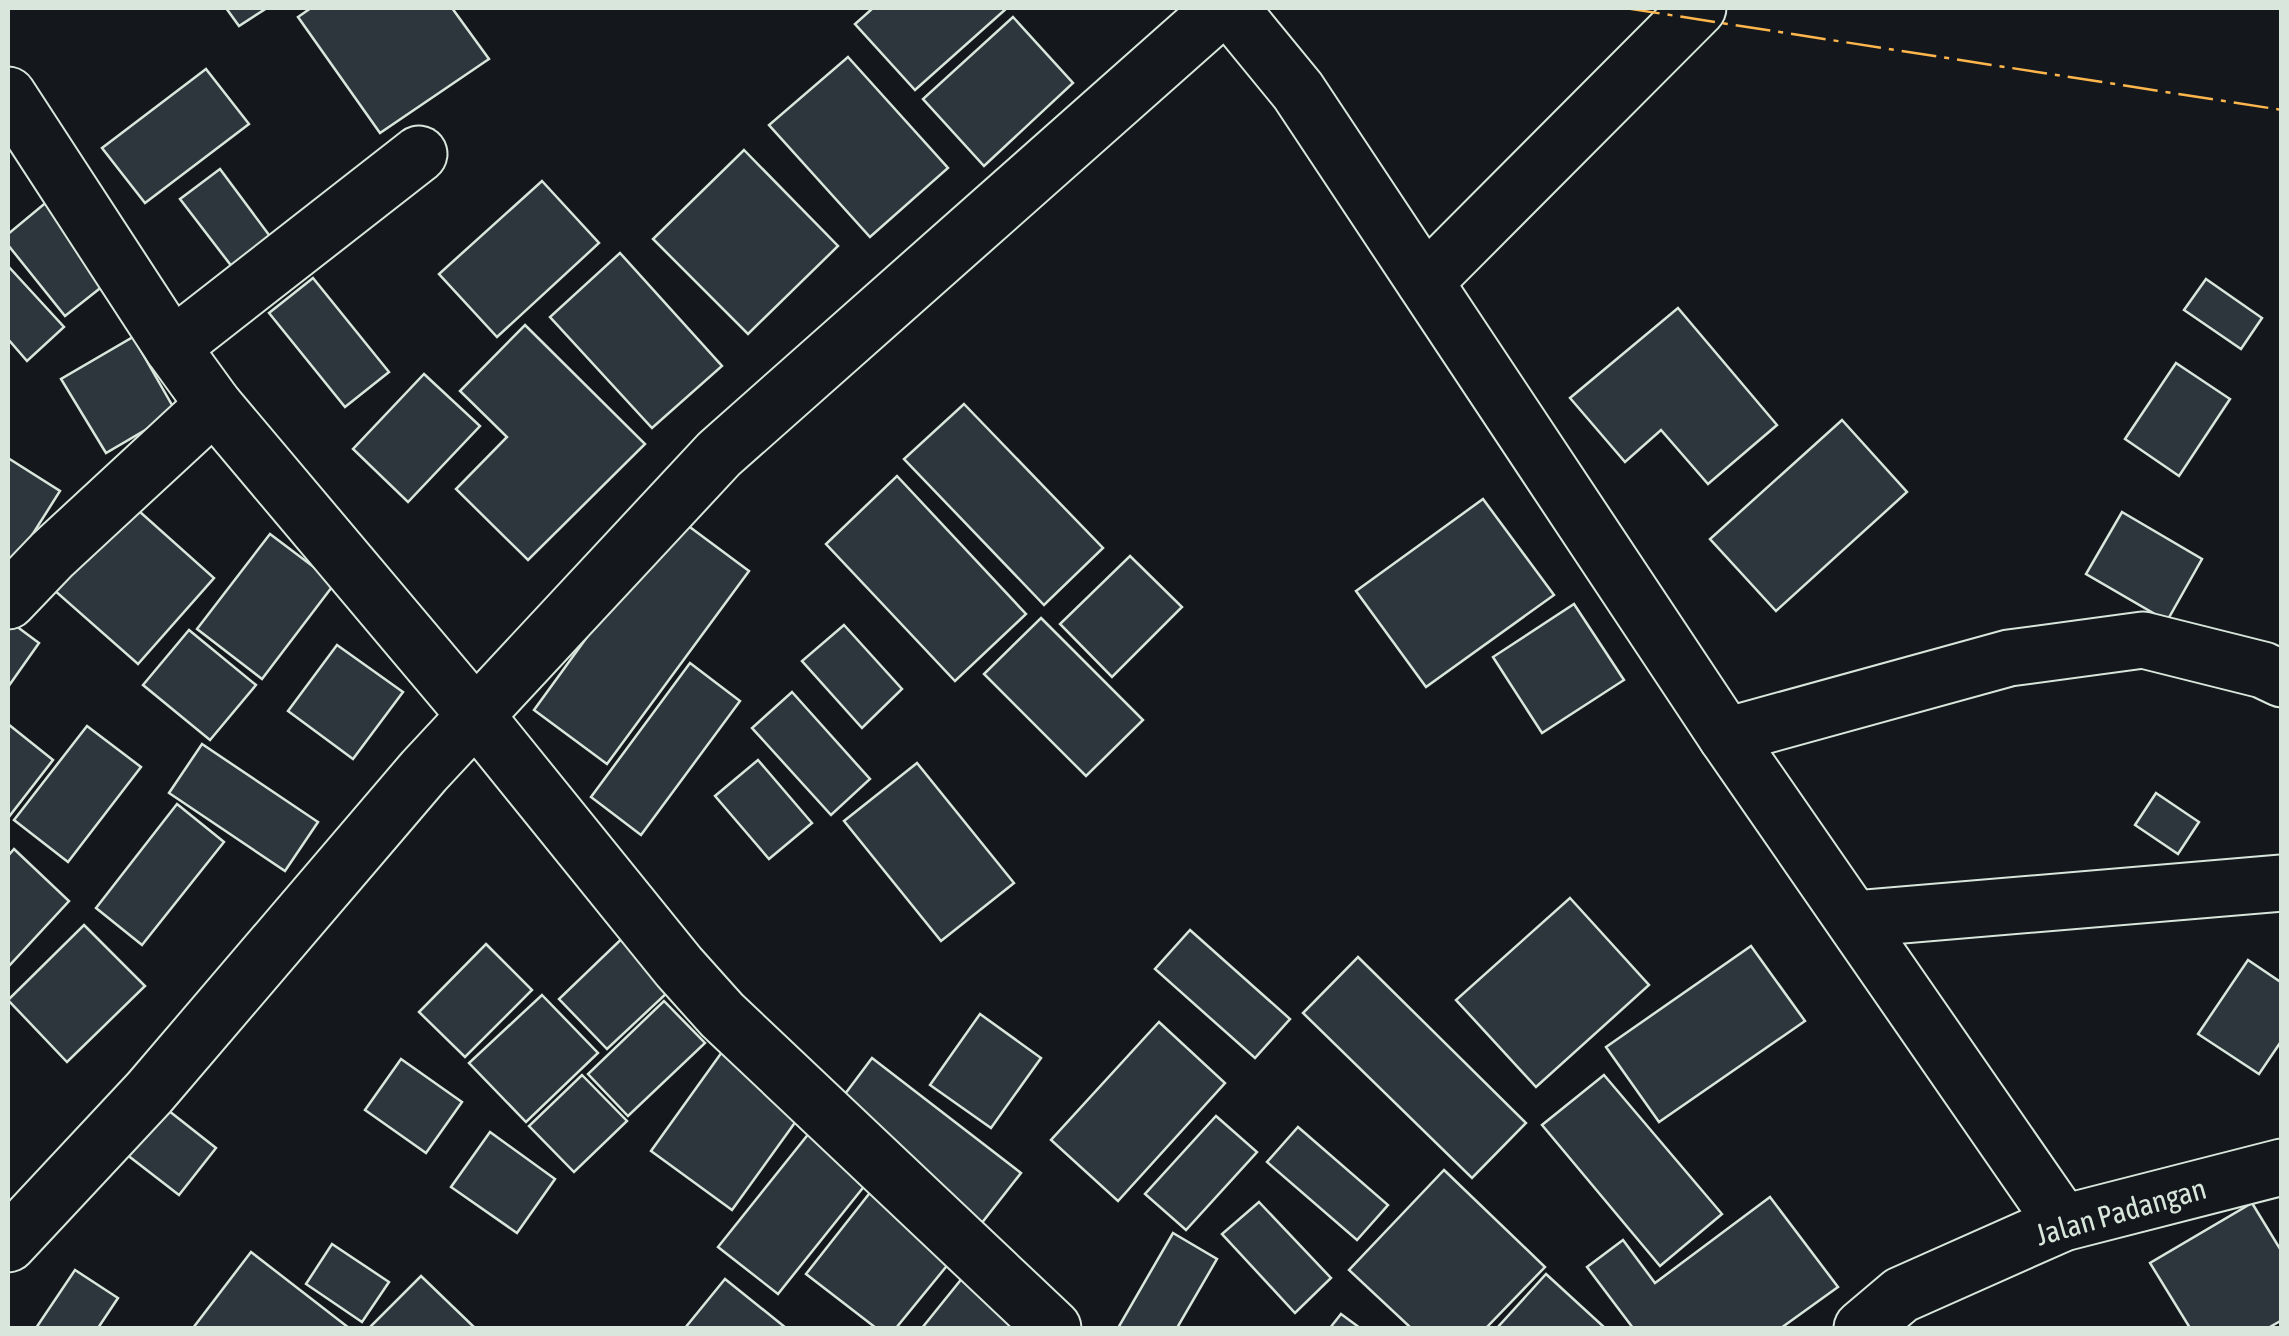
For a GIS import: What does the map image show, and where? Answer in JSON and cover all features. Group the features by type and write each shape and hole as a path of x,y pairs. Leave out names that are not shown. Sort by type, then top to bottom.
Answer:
{"street":[{"path":"8,1244 149,1093 424,771 719,454 1222,8"},
{"path":"1230,8 1298,91 1726,736 2063,1223"},
{"path":"1425,282 1698,8"},
{"path":"8,95 214,405 476,716 678,967 722,1015 1054,1328"},
{"path":"172,347 419,154"},
{"path":"8,600 52,554 214,405"},
{"path":"1726,736 2009,658 2142,640 2282,678"},
{"path":"1855,919 2282,883"},
{"name":"Jalan Padangan","path":"1862,1328 1901,1295 2063,1223 2282,1167"}],"building":[{"path":"226,8 267,8 239,26"},
{"path":"311,8 452,8 489,59 380,133 298,17"},
{"path":"873,8 1007,8 915,90 855,24"},
{"path":"1013,17 1073,83 984,166 923,99"},
{"path":"848,57 948,168 870,237 769,125"},
{"path":"206,69 249,124 145,203 102,148"},
{"path":"744,150 838,246 748,334 653,239"},
{"path":"220,169 275,243 236,272 180,199"},
{"path":"542,181 599,243 497,337 439,274"},
{"path":"49,200 113,278 65,316 8,245 8,234"},
{"path":"620,253 722,366 652,428 550,317"},
{"path":"8,266 64,327 27,361 8,339"},
{"path":"313,278 389,372 345,407 269,313"},
{"path":"2206,279 2262,318 2241,349 2184,310"},
{"path":"1678,308 1777,425 1708,484 1661,430 1625,462 1570,398"},
{"path":"525,325 645,444 528,560 456,489 507,437 460,391"},
{"path":"133,337 176,412 106,453 61,379"},
{"path":"2176,363 2230,399 2179,476 2125,439"},
{"path":"424,374 480,426 408,502 353,449"},
{"path":"964,404 1103,548 1044,605 904,459"},
{"path":"1842,420 1907,492 1776,611 1710,539"},
{"path":"8,458 60,491 15,562 8,557"},
{"path":"897,476 1026,614 955,681 826,544"},
{"path":"1483,499 1554,595 1426,687 1356,591"},
{"path":"130,503 214,578 138,664 54,590"},
{"path":"2122,512 2202,559 2167,621 2086,574"},
{"path":"675,516 749,571 607,764 534,710"},
{"path":"270,534 335,583 262,679 197,629"},
{"path":"1130,556 1182,607 1112,677 1060,624"},
{"path":"1574,604 1624,680 1542,733 1493,657"},
{"path":"1041,618 1143,720 1086,776 984,674"},
{"path":"8,620 39,643 8,687"},
{"path":"844,625 902,689 862,728 802,661"},
{"path":"189,630 256,685 210,740 143,685"},
{"path":"337,645 403,692 353,759 288,711"},
{"path":"690,663 740,701 641,835 591,797"},
{"path":"792,692 870,779 831,815 752,728"},
{"path":"8,724 53,760 8,818"},
{"path":"87,726 141,767 68,862 14,820"},
{"path":"202,744 318,822 285,871 169,793"},
{"path":"758,760 812,823 769,859 715,796"},
{"path":"917,763 1014,883 941,941 844,821"},
{"path":"2156,793 2199,822 2178,854 2135,825"},
{"path":"177,804 224,842 142,945 96,908"},
{"path":"14,849 69,901 8,967 8,856"},
{"path":"1570,898 1649,985 1536,1087 1456,1000"},
{"path":"84,925 145,986 67,1062 8,1000"},
{"path":"636,925 685,976 607,1049 559,999"},
{"path":"1190,930 1290,1019 1255,1058 1155,969"},
{"path":"486,944 532,990 465,1057 419,1012"},
{"path":"1751,946 1805,1021 1659,1122 1606,1047"},
{"path":"1358,957 1526,1123 1472,1178 1303,1013"},
{"path":"2248,960 2282,983 2282,1040 2259,1074 2198,1034"},
{"path":"542,995 598,1053 526,1122 469,1063"},
{"path":"664,1001 705,1043 628,1116 588,1074"},
{"path":"980,1014 1041,1058 991,1128 930,1085"},
{"path":"1159,1022 1225,1083 1118,1201 1051,1140"},
{"path":"722,1052 804,1110 732,1210 651,1151"},
{"path":"872,1058 1021,1173 981,1224 833,1110"},
{"path":"401,1059 462,1102 426,1153 365,1110"},
{"path":"582,1075 627,1121 574,1172 529,1126"},
{"path":"1604,1075 1722,1214 1660,1266 1542,1125"},
{"path":"164,1107 216,1148 179,1195 126,1154"},
{"path":"1216,1116 1257,1152 1186,1230 1145,1194"},
{"path":"818,1122 878,1169 778,1294 718,1247"},
{"path":"1298,1127 1388,1205 1357,1240 1267,1162"},
{"path":"490,1132 555,1179 517,1233 451,1187"},
{"path":"1444,1170 1545,1267 1486,1328 1411,1328 1349,1270"},
{"path":"876,1185 959,1251 896,1328 876,1328 806,1274"},
{"path":"1770,1197 1838,1287 1781,1328 1633,1328 1587,1267 1623,1240 1655,1283"},
{"path":"1259,1202 1331,1278 1295,1313 1222,1234"},
{"path":"2252,1203 2282,1252 2282,1320 2268,1328 2190,1328 2150,1263"},
{"path":"1173,1233 1217,1259 1177,1328 1118,1328"},
{"path":"332,1244 389,1282 362,1322 306,1284"},
{"path":"251,1252 349,1328 193,1328"},
{"path":"972,1266 1026,1328 922,1328"},
{"path":"75,1270 118,1298 98,1328 36,1328"},
{"path":"1546,1274 1605,1328 1497,1328"},
{"path":"421,1276 475,1328 369,1328"},
{"path":"725,1279 786,1328 685,1328"},
{"path":"1341,1314 1360,1328 1330,1328"}],"power":[{"path":"1625,8 2282,110"}]}
